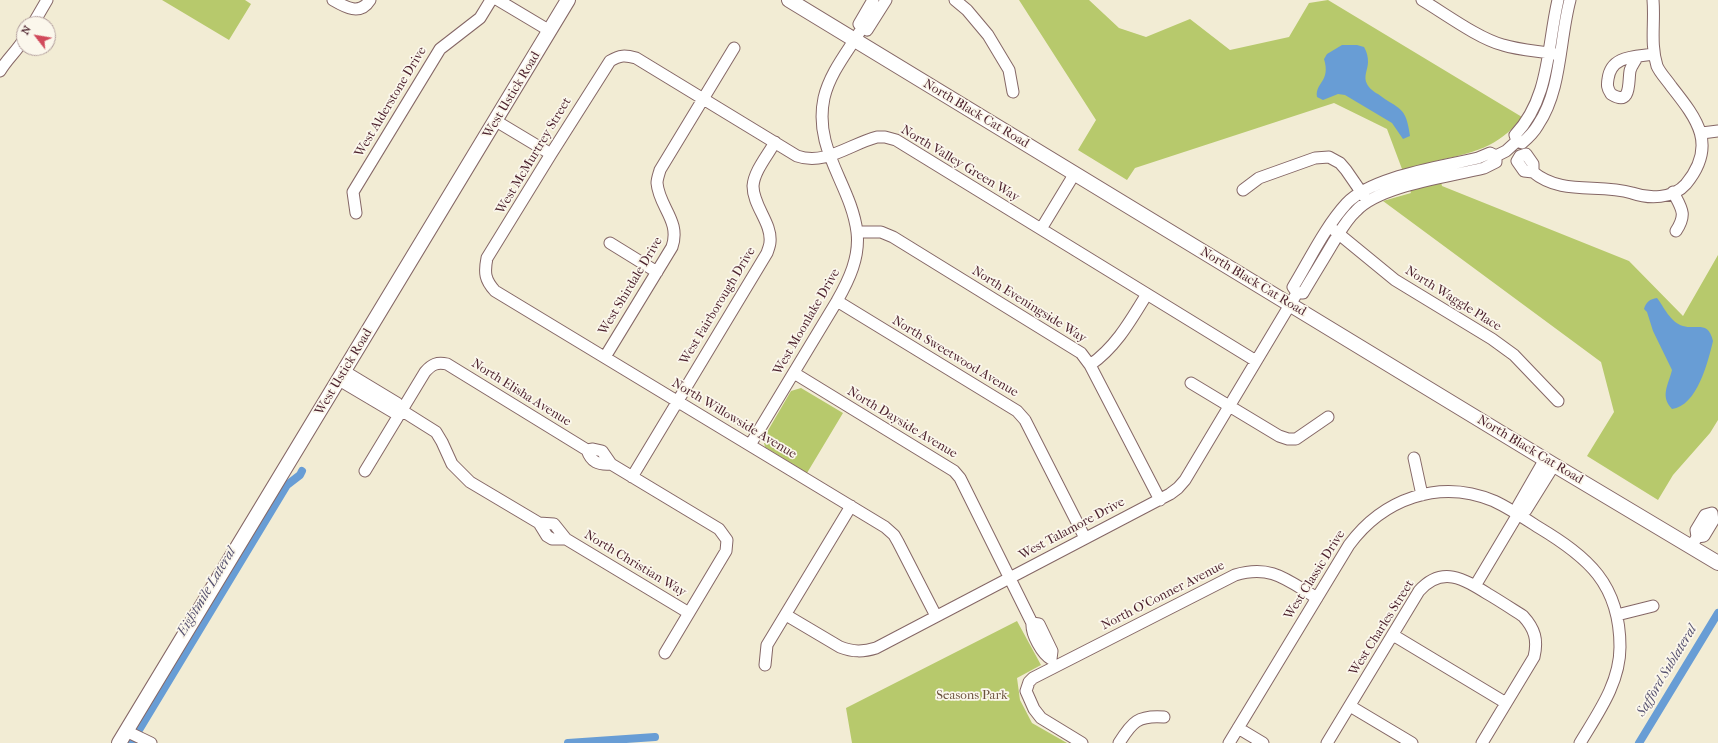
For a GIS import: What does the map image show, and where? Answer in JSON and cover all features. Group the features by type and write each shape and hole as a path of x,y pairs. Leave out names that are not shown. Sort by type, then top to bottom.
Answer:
{"main road":[{"name":"West Ustick Road","path":"122,737 568,0"},
{"name":"North Black Cat Road","path":"789,0 858,34 1075,173 1293,298 1549,462 1694,542 1718,563"}],"street":[{"path":"38,16 47,0"},
{"path":"333,0 346,8 357,9 363,7 370,0"},
{"name":"West Alderstone Drive","path":"356,213 352,192 440,49 480,18 491,0"},
{"path":"498,0 550,31"},
{"path":"873,0 859,24 858,34 868,30 886,0"},
{"path":"955,0 975,19 988,35 1009,70 1013,92"},
{"path":"1422,0 1494,43 1503,46 1560,54"},
{"path":"1558,0 1542,89 1528,120 1515,136 1514,144 1520,156 1517,161 1524,171 1533,172 1538,176 1561,186 1612,189 1651,197 1664,196 1684,186 1694,173 1700,160 1703,142 1702,133 1694,116 1658,68 1654,54 1653,0"},
{"path":"1364,197 1339,234 1303,293 1293,298 1293,287 1329,226 1348,203 1364,197 1484,168 1496,162 1496,156 1514,144 1522,143 1538,125 1545,113 1555,84 1570,0"},
{"name":"West Moonlake Drive","path":"750,445 847,284 854,266 857,249 857,232 850,206 828,156 822,128 824,98 832,75 858,34"},
{"name":"West Shirdale Drive","path":"605,357 672,247 675,230 659,190 657,181 660,170 734,48"},
{"path":"0,71 16,50"},
{"path":"1637,57 1654,54"},
{"name":"North Valley Green Way","path":"618,56 626,55 636,58 797,156 806,159 818,159 828,156 867,139 885,137 896,140 1256,361"},
{"name":"West McMurtrey Street","path":"485,276 487,258 604,68 610,61 618,56"},
{"path":"496,121 551,154"},
{"path":"1702,133 1718,131"},
{"name":"West Fairborough Drive","path":"632,476 767,253 770,241 767,227 755,199 753,185 757,172 775,142"},
{"path":"1243,190 1259,178 1315,158 1324,157 1335,159 1340,163 1364,197"},
{"path":"1041,229 1075,173"},
{"path":"1673,192 1682,209 1682,221 1676,231"},
{"name":"North Waggle Place","path":"1329,226 1394,280 1492,339 1514,355 1558,401"},
{"name":"North Eveningside Way","path":"857,232 881,232 903,243 1071,345 1081,353 1090,365 1160,500"},
{"path":"610,243 657,272"},
{"name":"North Willowside Avenue","path":"485,276 488,284 495,291 885,527 894,535 936,616"},
{"path":"1090,365 1097,361 1122,335 1147,294"},
{"name":"West Talamore Drive","path":"786,614 840,647 858,651 876,648 1160,500 1178,488 1185,480 1293,298"},
{"name":"North Sweetwood Avenue","path":"837,301 1018,411 1025,420 1085,538"},
{"name":"North Elisha Avenue","path":"401,410 430,366 440,363 447,364 587,450 593,449 602,451 610,464 719,529 727,540 726,551 689,613"},
{"name":"North Dayside Avenue","path":"794,373 954,471 960,478 1011,577 1032,623 1032,628 1044,656 1053,663"},
{"name":"North Christian Way","path":"342,375 393,412 401,410 436,432 452,464 463,476 539,523 547,536 552,539 566,539 689,613"},
{"path":"1191,383 1279,436 1288,439 1296,439 1328,417"},
{"path":"364,471 401,410"},
{"path":"1414,458 1422,495"},
{"path":"1475,586 1518,514 1518,506 1549,462"},
{"name":"West Classic Drive","path":"1229,743 1349,545 1365,526 1392,506 1422,495 1445,492 1470,494 1494,501 1518,514 1566,544 1588,562 1597,572 1608,592 1617,615 1620,648 1615,679 1606,700 1580,743"},
{"path":"765,665 767,645 851,506"},
{"path":"1694,542 1704,536 1713,521 1715,509"},
{"name":"North O'Conner Avenue","path":"1082,743 1041,718 1037,714 1028,697 1026,691 1027,686 1033,678 1053,663 1235,575 1250,570 1265,571 1281,576 1317,598"},
{"name":"West Charles Street","path":"1327,743 1419,591 1435,578 1447,576 1462,579 1523,616 1531,624 1535,634 1536,646 1534,657 1482,743"},
{"path":"1617,615 1653,606"},
{"path":"665,653 689,613"},
{"path":"1393,635 1506,703"},
{"path":"1350,706 1412,743"},
{"path":"1119,743 1128,728 1140,718 1152,716 1164,717"},
{"path":"1238,728 1263,743"},
{"path":"122,737 150,743"}],"green space":[{"path":"162,0 245,0 251,4 229,40"},
{"path":"1019,0 1089,0 1119,28 1146,37 1190,19 1230,50 1289,37 1309,3 1328,0 1522,117 1504,136 1484,148 1436,161 1442,186 1629,261 1683,316 1718,255 1718,420 1710,433 1673,475 1658,500 1587,456 1614,412 1601,362 1383,201 1411,193 1387,129 1334,103 1135,168 1127,180 1078,150 1096,120"},
{"path":"801,388 843,413 807,473 765,447 763,439 791,391"},
{"name":"Seasons Park","path":"1017,621 1041,665 1017,678 1020,700 1032,723 1067,743 852,743 846,708"}],"water":[{"path":"1342,45 1357,45 1364,47 1368,60 1366,76 1367,84 1373,91 1404,113 1410,136 1403,139 1392,123 1345,95 1338,94 1323,100 1317,97 1318,88 1326,73 1324,59 1327,54"},
{"path":"1657,298 1674,321 1683,326 1705,328 1711,334 1713,341 1708,360 1695,392 1681,406 1672,409 1666,400 1666,391 1672,370 1653,331 1647,312 1644,309 1649,301"}],"waterway":[{"name":"Eightmile Lateral","path":"139,730 287,485 300,475 302,471"},
{"name":"Safford Sublateral","path":"1639,743 1718,613"},
{"path":"568,743 655,737"}]}
